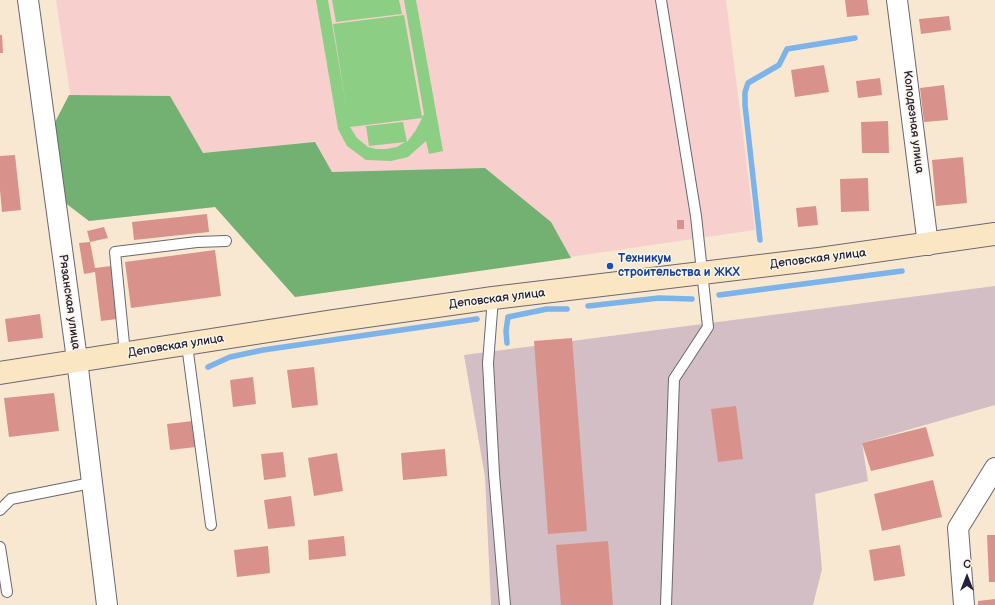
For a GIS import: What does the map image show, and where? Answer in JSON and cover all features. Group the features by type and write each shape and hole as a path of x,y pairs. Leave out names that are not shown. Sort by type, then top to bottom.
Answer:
{"street":[{"name":"Рязанская улица","path":"28,0 77,363 107,605"},
{"name":"Колодезная улица","path":"898,0 928,245"},
{"name":"Деповская улица","path":"0,373 77,363 125,354 493,298 702,274 928,245 995,234"},
{"path":"964,605 958,528 995,468"}],"lane":[{"path":"662,0 696,216 708,327 674,379 666,605"},
{"path":"125,354 116,252 197,242 226,241"},
{"path":"493,298 488,363 494,474 505,605"},
{"path":"187,345 211,525"},
{"path":"0,510 11,499 91,483"},
{"path":"0,547 7,592"}],"shaded area":[{"path":"56,0 726,0 755,230 295,297 277,194 215,207 89,221"},
{"path":"995,286 995,405 862,443 868,481 815,494 822,569 813,605 491,605 485,477 464,355"}],"green space":[{"path":"316,0 328,0 346,105 333,24 404,15 422,117 424,114 404,0 416,0 443,151 429,154 426,141 408,157 391,161 366,160 347,146 338,129","holes":["422,118 416,130 407,142 403,122 366,126 369,146 405,142 397,147 376,149 368,147 357,138 350,127"]},
{"path":"332,0 399,0 402,14 336,22"},
{"path":"69,95 170,96 203,153 315,142 332,172 485,168 551,222 571,258 295,297 215,207 89,221 64,202 53,126"}],"building":[{"path":"845,0 867,0 869,15 847,17"},
{"path":"949,16 951,30 921,34 919,19"},
{"path":"0,35 2,35 3,53 0,53"},
{"path":"824,65 829,92 795,97 791,70"},
{"path":"880,78 882,95 858,98 856,81"},
{"path":"944,85 948,120 924,122 920,88"},
{"path":"888,121 889,153 862,153 861,122"},
{"path":"15,155 21,210 2,212 0,190 0,156"},
{"path":"963,157 967,203 936,206 932,160"},
{"path":"868,178 869,211 841,212 840,179"},
{"path":"816,206 818,225 798,227 796,208"},
{"path":"207,214 209,232 134,240 132,222"},
{"path":"677,220 684,220 684,229 677,229"},
{"path":"104,227 108,238 90,242 87,231"},
{"path":"90,242 95,268 111,266 117,319 101,321 95,272 84,274 79,243"},
{"path":"215,250 221,296 131,308 125,262"},
{"path":"40,314 43,338 8,342 5,319"},
{"path":"572,338 587,531 548,534 534,341"},
{"path":"314,367 318,405 292,408 287,370"},
{"path":"253,377 256,404 233,407 230,380"},
{"path":"54,393 59,431 9,437 4,398"},
{"path":"736,406 743,459 718,462 711,409"},
{"path":"193,421 196,447 170,450 167,424"},
{"path":"926,427 934,456 871,471 862,443"},
{"path":"445,449 447,476 403,480 401,453"},
{"path":"283,452 286,477 264,480 261,454"},
{"path":"337,453 343,491 314,496 308,458"},
{"path":"933,480 942,517 882,531 874,494"},
{"path":"291,496 295,526 268,529 264,500"},
{"path":"987,535 995,535 995,582 989,582"},
{"path":"344,536 346,556 309,560 308,540"},
{"path":"608,541 613,605 561,605 556,545"},
{"path":"900,545 905,576 874,581 869,550"},
{"path":"268,546 270,573 237,577 234,550"},
{"path":"995,599 995,605 978,605 978,601"}],"waterway":[{"path":"760,240 745,105 745,92 748,83 779,65 787,49 855,38"},
{"path":"719,295 902,271"},
{"path":"588,306 659,298 692,299"},
{"path":"507,343 506,331 508,317 547,309 567,309"},
{"path":"208,367 230,357 263,350 477,319"}],"place":[{"name":"Техникум строительства и ЖКХ","path":"610,266"}]}
